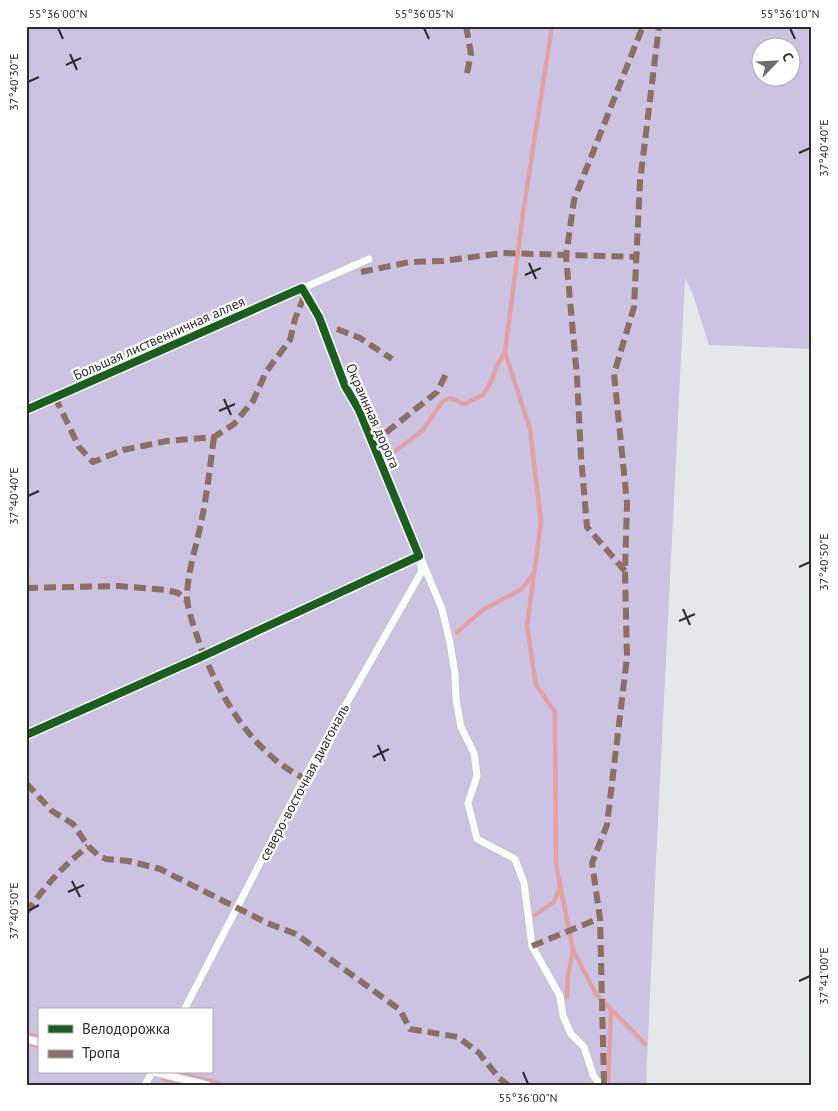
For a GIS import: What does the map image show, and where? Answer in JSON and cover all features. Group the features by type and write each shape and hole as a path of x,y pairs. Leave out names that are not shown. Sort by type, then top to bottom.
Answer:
{"lane":[{"name":"Большая лиственничная аллея","path":"26,410 369,260"},
{"name":"Окраинная дорога","path":"302,288 319,317 345,386 359,410 442,609 455,674 456,699 461,727 474,754 477,776 468,803 477,839 515,860 524,883 532,946 560,996 563,1016 571,1034 584,1047 593,1075 598,1082 604,1084"},
{"name":"северо-восточная диагональ","path":"185,1008 304,778 422,571 419,556"},
{"path":"145,1085 152,1074"},
{"path":"161,1074 207,1085"}],"shaded area":[{"path":"26,26 812,26 812,349 709,345 692,292 685,278 646,1085 26,1085"}],"waterway":[{"path":"552,26 523,213 505,352 530,429 541,522 527,626 536,685 555,712 556,864 573,950 596,994 645,1044"},
{"path":"390,455 422,431 443,401 451,398 464,404 483,395 505,352"},
{"path":"457,632 484,609 522,589 534,573"},
{"path":"535,915 554,902 560,887"},
{"path":"567,997 568,975 573,950"},
{"path":"608,1085 611,1009"},
{"path":"26,1034 38,1037"},
{"path":"26,1043 38,1046"},
{"path":"182,1074 225,1085"},
{"path":"163,1079 187,1085"}],"marked path":[{"path":"466,26 471,54 466,78"},
{"path":"625,571 587,527 577,377 566,256 574,200 643,26"},
{"path":"604,1083 600,918 592,863 607,825 627,657 625,571 627,503 614,374 634,307 640,182 659,26"},
{"path":"361,272 410,262 442,261 503,253 636,257"},
{"path":"55,397 79,447 93,462 123,450 167,441 214,437 234,424 253,401 266,372 290,340 295,319 305,294"},
{"path":"337,329 360,338 392,359"},
{"path":"374,446 388,431 437,392 448,370"},
{"path":"214,437 203,512 188,579 187,598 190,614 215,680 238,719 268,753 285,767 304,778"},
{"path":"26,588 118,586 167,590 178,593 187,601"},
{"path":"26,783 52,811 73,824 88,846 99,856 160,869 267,923 296,934 400,1010 410,1029 458,1037 479,1053 499,1078 508,1085"},
{"path":"26,913 54,877 88,846"},
{"path":"532,946 600,918"}],"cycle path":[{"path":"26,410 302,288 319,317 345,386 359,410 419,556 201,657 26,735"}]}
